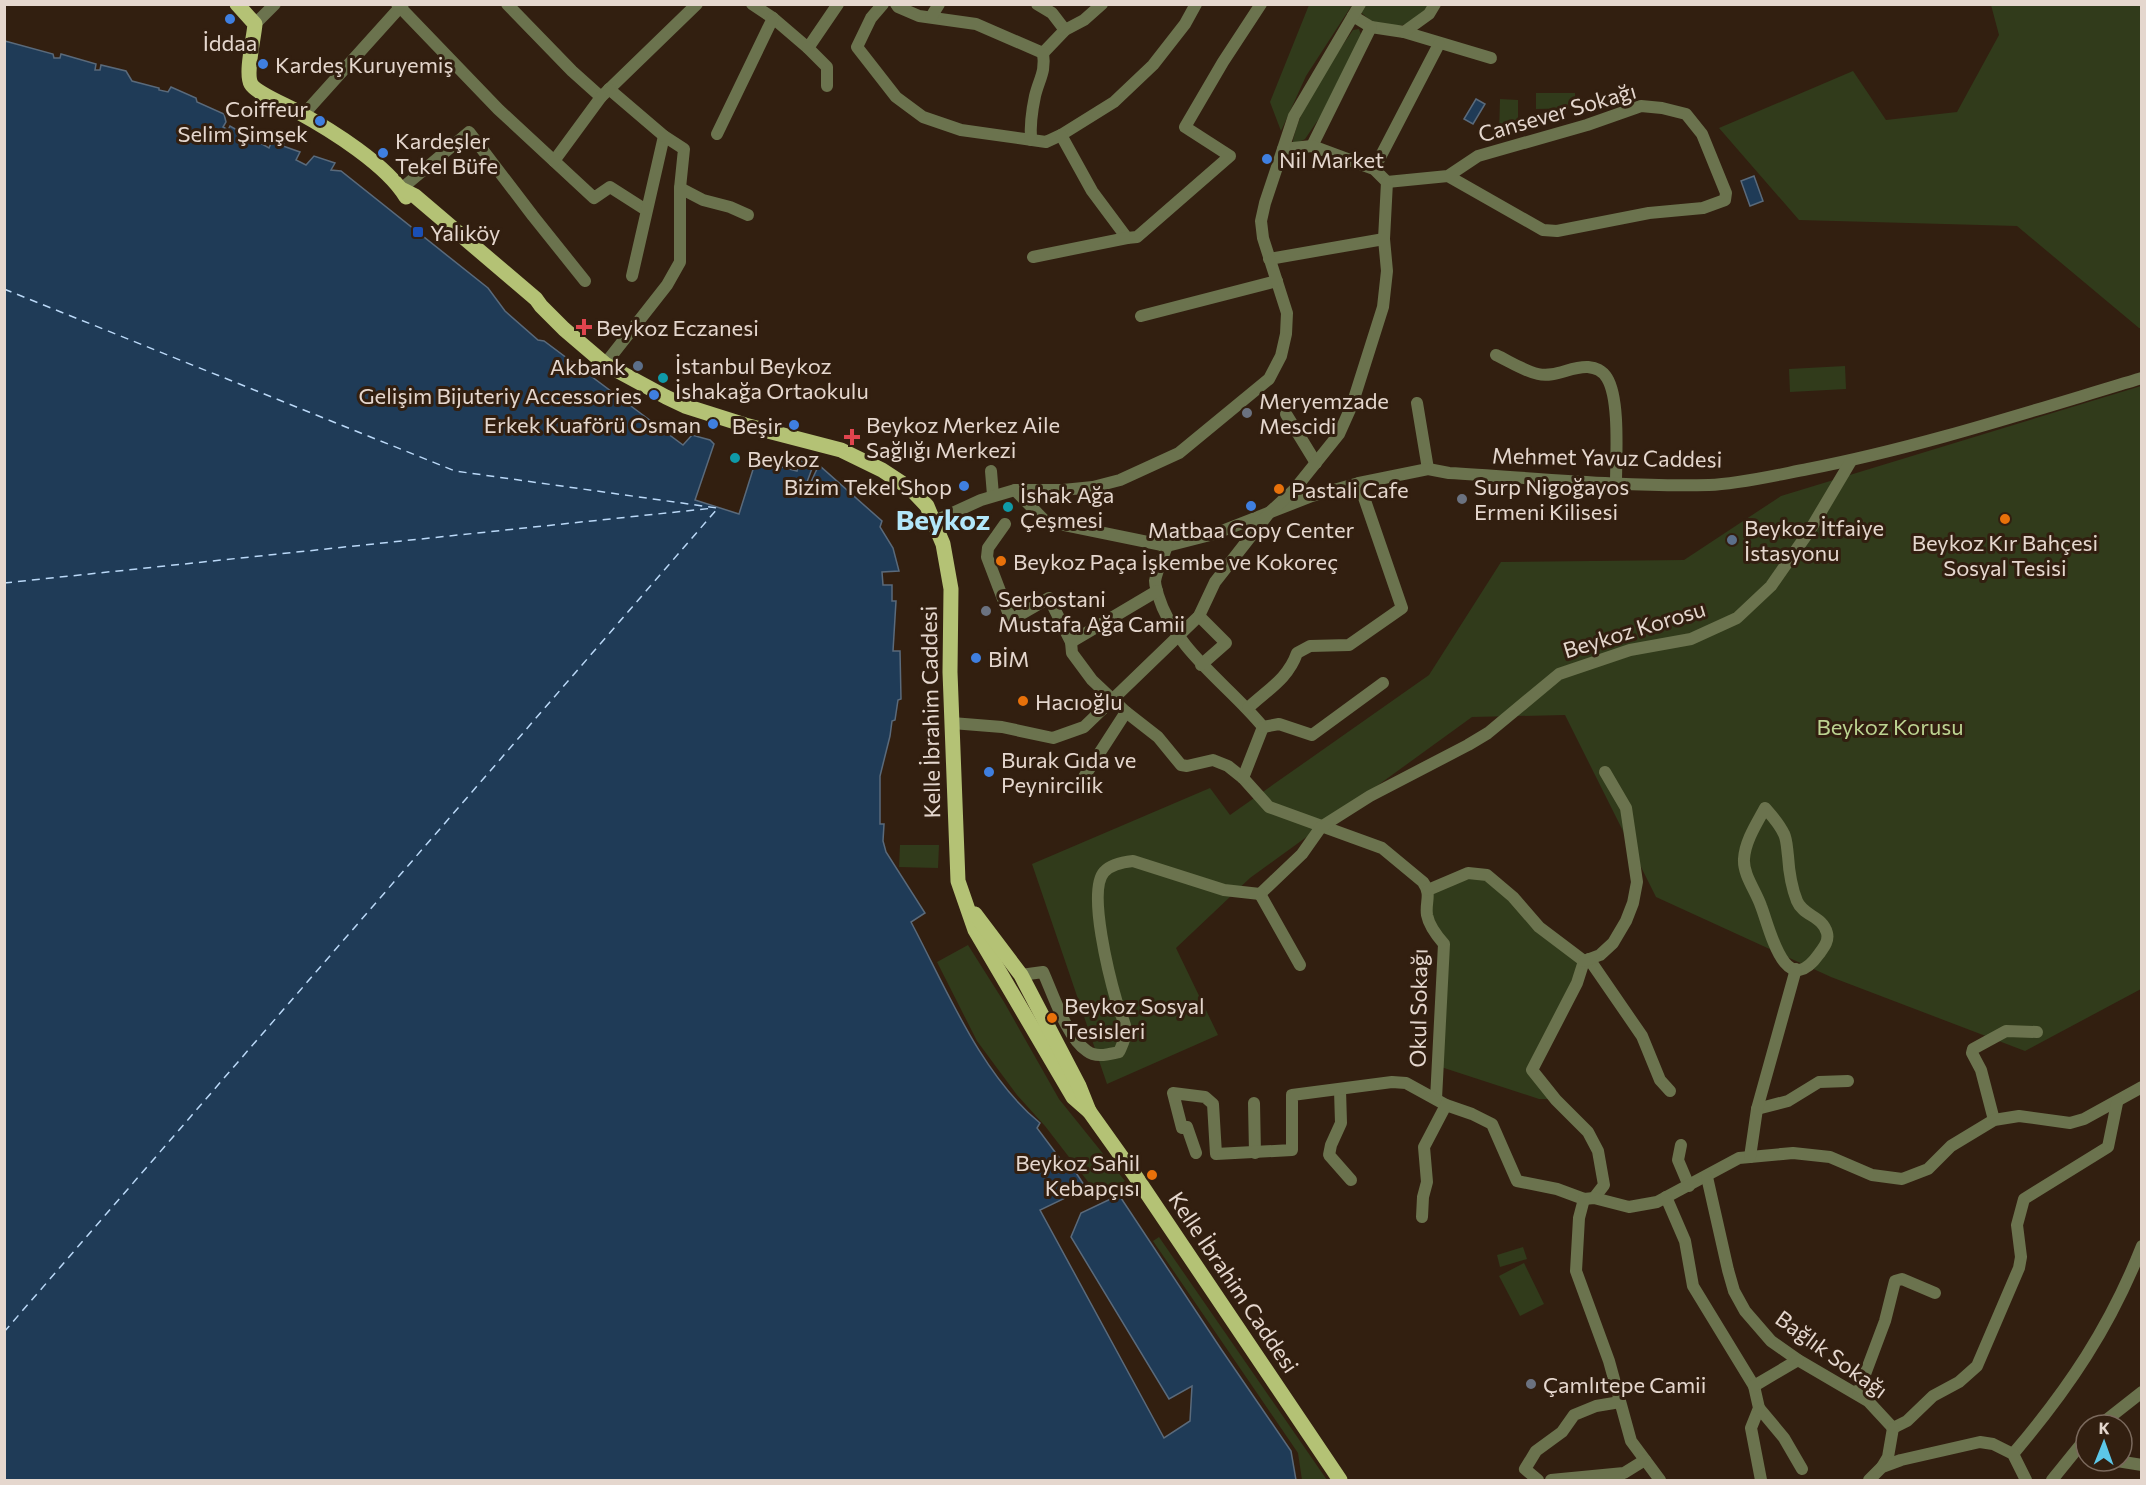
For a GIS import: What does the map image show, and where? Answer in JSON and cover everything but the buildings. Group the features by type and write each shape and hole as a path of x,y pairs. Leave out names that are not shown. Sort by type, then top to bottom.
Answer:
{"main road":[{"path":"237,4 255,24"},
{"name":"Kelle İbrahim Caddesi","path":"255,24 248,76 253,87 303,115 368,157 401,189 415,196 536,299 605,364 685,406 745,425 829,445 882,470 911,489 927,506 935,521 947,556 951,589 956,868 958,881 975,930 1073,1097 1089,1111 1143,1186 1340,1480"},
{"name":"Kelle İbrahim Caddesi","path":"966,903 1021,975 1079,1086 1089,1111"}],"street":[{"path":"255,24 275,4"},
{"path":"507,4 572,71 684,149 680,188 680,262 667,285 605,364"},
{"path":"554,161 605,93 697,4"},
{"path":"752,4 773,18 827,68 827,86"},
{"path":"808,48 838,4"},
{"path":"883,4 872,18 857,47 896,97 923,117 962,130 1046,142 1114,102 1153,65 1185,24 1196,4"},
{"path":"896,4 898,8 919,16 976,24 1043,53"},
{"path":"931,17 939,4"},
{"path":"1037,4 1052,13 1065,30"},
{"path":"1043,53 1065,30 1084,20 1102,4"},
{"path":"1033,257 1137,237 1230,156 1185,127 1223,62 1261,4"},
{"path":"935,521 993,495 1015,490 1062,490 1093,487 1120,480 1179,453 1269,379 1276,368 1286,334 1287,313 1269,259 1262,221 1269,186 1294,116 1360,4"},
{"path":"1404,32 1429,14 1435,4"},
{"path":"303,115 400,6 498,109 594,198 610,187 646,210"},
{"path":"1353,16 1371,27 1404,32 1491,58"},
{"path":"717,134 773,18"},
{"path":"1312,146 1371,27"},
{"path":"1374,169 1439,44"},
{"path":"1031,140 1030,129 1035,95 1045,66 1043,53"},
{"name":"Cansever Sokağı","path":"1387,182 1448,176 1478,156 1587,125 1641,106 1686,114 1702,134 1726,193 1725,200 1703,208 1649,213 1557,231 1543,230 1448,176"},
{"path":"401,189 470,132 585,280"},
{"path":"1060,135 1092,191 1127,238"},
{"path":"632,276 664,136"},
{"path":"952,723 1002,727 1053,738 1084,727 1180,637 1199,616 1215,582 1269,513 1294,490 1339,434 1352,405 1383,307 1387,272 1384,239 1387,182 1374,169 1312,146 1283,149"},
{"path":"680,188 703,201 730,207 748,215"},
{"path":"1269,259 1384,239"},
{"path":"1141,316 1277,281"},
{"path":"1496,355 1538,374 1552,374 1571,368 1599,369 1607,378 1615,399 1616,483"},
{"name":"Mehmet Yavuz Caddesi","path":"1015,490 1045,521 1167,546 1214,534 1311,496 1359,483 1428,469 1449,473 1616,483 1711,485 1851,461 1961,432 2142,378"},
{"path":"1417,403 1428,469"},
{"path":"1286,414 1316,463"},
{"name":"Beykoz Korosu","path":"1321,827 1370,796 1478,739 1558,674 1630,650 1691,639 1737,618 1771,586 1810,530 1851,461"},
{"path":"991,471 993,495"},
{"path":"1248,708 1293,667 1297,653 1310,646 1349,645 1402,608 1359,483"},
{"path":"1005,524 988,548 987,557 1011,620 1049,598 1071,642 1072,653 1092,680 1126,712 1158,737 1180,765 1187,766 1213,759 1228,766 1243,778 1269,807 1382,848 1423,882 1428,890 1468,873 1487,875 1513,897 1539,927 1586,960 1642,1036 1660,1080 1670,1091"},
{"path":"1167,546 1155,583 1162,609 1202,665 1248,708 1263,727"},
{"path":"1071,642 1157,591"},
{"path":"1199,616 1226,643 1202,665"},
{"path":"1263,727 1279,724 1312,735 1383,683"},
{"path":"1084,777 1126,712"},
{"path":"1243,778 1263,727"},
{"path":"1605,772 1626,808 1637,882 1633,903 1626,921 1613,942 1599,955 1586,960 1532,1070 1556,1100 1588,1132 1598,1151 1604,1185 1589,1198 1580,1218 1576,1271 1609,1361 1631,1441 1660,1480"},
{"path":"1765,808 1777,821 1785,836 1790,882 1798,904 1804,912 1820,920 1828,936 1825,946 1812,963 1805,968 1796,969 1786,965 1771,939 1760,903 1744,866 1744,856 1751,835 1765,808"},
{"path":"1021,975 1043,972 1072,1036 1087,1052 1100,1055 1119,1052 1125,1041 1126,1030 1099,928 1097,885 1104,872 1118,863 1133,861 1224,890 1260,894 1302,854 1321,827"},
{"name":"Okul Sokağı","path":"1428,890 1427,916 1434,932 1444,944 1441,1102"},
{"path":"1260,894 1300,965"},
{"path":"1750,1157 1757,1109 1796,969"},
{"path":"1994,1120 1981,1070 1972,1053 1973,1049 2006,1031 2037,1032"},
{"path":"1757,1109 1788,1101 1819,1082 1848,1081"},
{"path":"1196,1153 1187,1126 1182,1128 1173,1094 1205,1098 1213,1104 1216,1154 1255,1153 1292,1150 1292,1095 1392,1082 1406,1083 1441,1102 1492,1124 1517,1181 1629,1207 1657,1202 1739,1158 1793,1153 1830,1157 1872,1175 1902,1179 1928,1169 1951,1146 1994,1120 2019,1116 2070,1123 2084,1119 2117,1103 2142,1087"},
{"path":"1340,1090 1341,1123 1329,1155 1351,1180"},
{"path":"1422,1217 1423,1197 1427,1182 1424,1147 1441,1102"},
{"path":"1254,1103 1255,1153"},
{"path":"1869,1480 1888,1457 1893,1428 1907,1421 1933,1396 1959,1382 1977,1366 2019,1268 2021,1257 2017,1226 2024,1199 2108,1147 2117,1103"},
{"path":"1681,1145 1678,1160 1689,1186"},
{"name":"Bağlık Sokağı","path":"1707,1177 1734,1291 1744,1311 1771,1341 1798,1360 1858,1393 1893,1428"},
{"path":"1666,1197 1685,1241 1693,1286 1754,1386 1759,1408 1784,1438 1802,1469"},
{"path":"2013,1454 2051,1409 2083,1364 2117,1304 2142,1246"},
{"path":"1858,1393 1885,1321 1895,1281 1902,1279 1935,1293"},
{"path":"1754,1386 1798,1360"},
{"path":"2115,1413 2142,1392"},
{"path":"1538,1480 1525,1469 1536,1451 1563,1432 1574,1415 1596,1406 1620,1402"},
{"path":"1759,1408 1751,1428 1761,1480"},
{"path":"1882,1467 1900,1460 1980,1442 1993,1444 2013,1454 2026,1480"},
{"path":"2052,1480 2074,1453"},
{"path":"1551,1480 1624,1473 1645,1460"}],"green space":[{"path":"1309,5 1352,5 1306,76 1281,131 1270,102"},
{"path":"1354,5 1430,5 1426,12 1413,22 1388,26 1372,21"},
{"path":"1991,5 2141,5 2141,328 2017,226 1799,220 1719,128 1853,71 1886,120 1957,112 1999,35"},
{"path":"1359,29 1361,35 1331,101 1305,139 1292,146 1295,131 1316,85 1353,30"},
{"path":"1536,93 1575,93 1575,108 1536,109"},
{"path":"1500,99 1518,100 1518,135 1499,134"},
{"path":"1845,366 1846,389 1790,392 1789,369"},
{"name":"Beykoz Korusu","path":"2141,386 2141,989 2025,1051 1831,977 1656,897 1565,715 1472,717 1250,878 1176,948 1218,1035 1107,1084 1032,864 1210,788 1230,815 1429,675 1501,562 1684,560 1781,496"},
{"path":"900,845 939,845 938,868 899,867"},
{"path":"1468,874 1487,877 1581,961 1530,1070 1550,1099 1539,1099 1441,1067 1446,942 1429,916 1431,891"},
{"path":"968,945 1004,1002 1059,1099 1125,1181 1099,1196 1045,1126 1017,1095 977,1041 937,962"},
{"path":"1159,1237 1327,1480 1302,1480 1298,1453 1153,1241"},
{"path":"1523,1247 1527,1259 1500,1267 1497,1255"},
{"path":"1524,1263 1544,1304 1520,1316 1499,1276"}],"water":[{"path":"5,41 53,54 54,58 60,58 61,54 96,64 95,70 100,70 101,65 126,71 132,81 159,88 159,90 168,92 171,87 224,114 226,122 223,127 228,130 230,126 269,148 274,136 285,140 283,146 300,152 296,160 306,165 314,156 335,163 331,170 341,171 488,288 505,311 538,340 544,341 683,445 692,435 710,440 714,444 695,500 739,514 756,460 797,471 800,460 813,466 807,482 810,484 817,469 821,467 882,521 880,527 893,548 899,571 882,572 883,585 892,585 892,601 896,601 893,651 900,651 901,699 898,700 895,720 892,721 880,776 880,824 884,824 883,841 886,852 925,913 911,922 982,1056 1019,1103 1040,1123 1037,1128 1064,1164 1069,1162 1086,1188 1040,1210 1164,1438 1190,1421 1192,1386 1169,1399 1071,1237 1081,1213 1119,1195 1291,1451 1296,1480 5,1480"},
{"path":"1476,99 1485,104 1473,124 1464,119"},
{"path":"1754,176 1763,201 1750,206 1741,181"}],"ferry route":[{"path":"4,289 455,471 717,508"},
{"path":"4,583 714,508"},
{"path":"4,1332 718,508"}],"place":[{"name":"İddaa","path":"230,19"},
{"name":"Kardeş Kuruyemiş","path":"263,64"},
{"name":"Coiffeur Selim Şimşek","path":"320,121"},
{"name":"Kardeşler Tekel Büfe","path":"383,153"},
{"name":"Nil Market","path":"1267,159"},
{"name":"Yalıköy","path":"418,232"},
{"name":"Beykoz Eczanesi","path":"584,327"},
{"name":"Akbank","path":"638,366"},
{"name":"İstanbul Beykoz İshakağa Ortaokulu","path":"663,378"},
{"name":"Gelişim Bijuteriy Accessories","path":"654,395"},
{"name":"Meryemzade Mescidi","path":"1247,413"},
{"name":"Erkek Kuaförü Osman","path":"713,424"},
{"name":"Beşir","path":"794,425"},
{"name":"Beykoz Merkez Aile Sağlığı Merkezi","path":"852,437"},
{"name":"Beykoz","path":"735,458"},
{"name":"Bizim Tekel Shop","path":"964,486"},
{"name":"Pastali Cafe","path":"1279,489"},
{"name":"Surp Nigoğayos Ermeni Kilisesi","path":"1462,499"},
{"name":"Matbaa Copy Center","path":"1251,506"},
{"name":"İshak Ağa Çeşmesi","path":"1008,507"},
{"name":"Beykoz Kır Bahçesi Sosyal Tesisi","path":"2005,519"},
{"name":"Beykoz İtfaiye İstasyonu","path":"1732,540"},
{"name":"Beykoz Paça İşkembe ve Kokoreç","path":"1001,561"},
{"name":"Serbostani Mustafa Ağa Camii","path":"986,611"},
{"name":"BİM","path":"976,658"},
{"name":"Hacıoğlu","path":"1023,701"},
{"name":"Burak Gıda ve Peynircilik","path":"989,772"},
{"name":"Beykoz Sosyal Tesisleri","path":"1052,1018"},
{"name":"Beykoz Sahil Kebapçısı","path":"1152,1175"},
{"name":"Çamlıtepe Camii","path":"1531,1384"}],"district":[{"name":"Beykoz","path":"943,519"}]}
